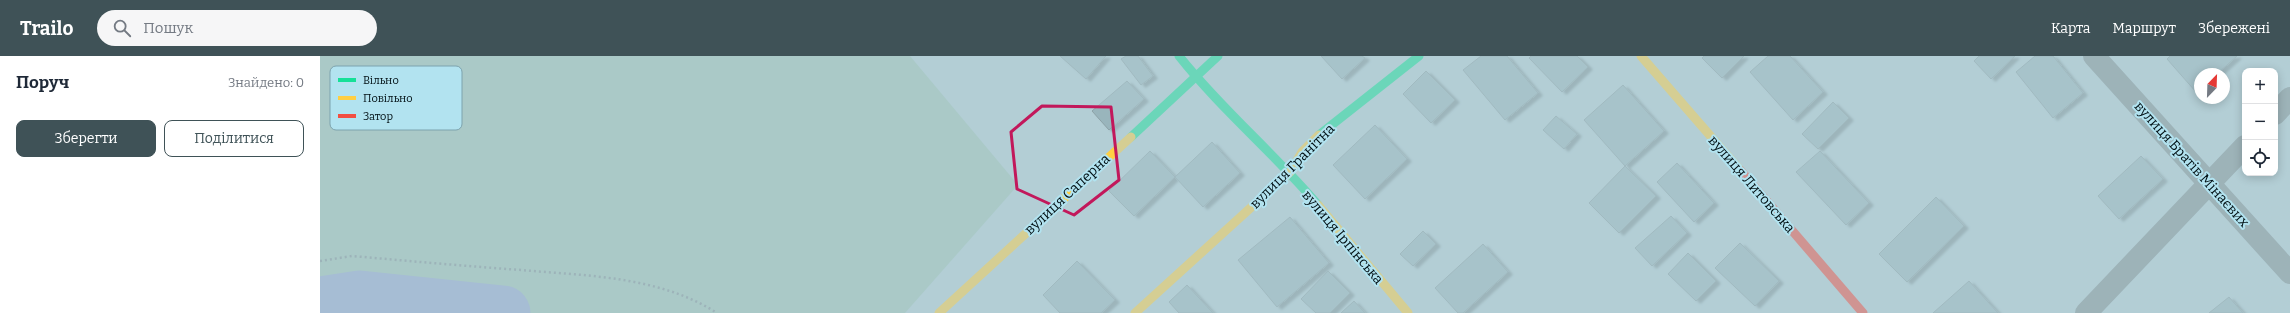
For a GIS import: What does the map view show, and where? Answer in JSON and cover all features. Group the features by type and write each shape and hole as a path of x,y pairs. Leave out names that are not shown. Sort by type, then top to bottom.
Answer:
{"street":[{"name":"вулиця Ірпінська","path":"1179,56 1195,76 1290,172 1408,313"},
{"name":"вулиця Саперна","path":"939,313 1218,56"},
{"name":"вулиця Гранітна","path":"1134,313 1290,172 1302,152 1318,136 1418,56"},
{"name":"вулиця Литовська","path":"1641,56 1863,313"},
{"name":"вулиця Братів Мінаєвих","path":"2094,56 2290,273"},
{"path":"2278,111 2290,98"},
{"path":"2086,313 2242,149"}],"path":[{"path":"320,261 352,256 610,277 654,286 701,302 717,313"}],"highlighted area":[{"path":"1042,106 1111,107 1119,180 1074,215 1017,189 1011,132"}],"green space":[{"path":"320,56 910,56 1018,185 905,313 320,313"}],"building":[{"path":"1060,56 1106,56 1086,79"},
{"path":"1126,56 1138,56 1153,76 1141,85 1121,59"},
{"path":"1321,56 1362,56 1365,58 1342,79"},
{"path":"1481,56 1507,56 1538,93 1505,120 1463,70"},
{"path":"1531,56 1577,56 1588,67 1562,92 1529,58"},
{"path":"1704,56 1744,56 1722,78 1702,58"},
{"path":"1768,56 1790,56 1823,92 1793,120 1750,72"},
{"path":"1979,56 2015,56 1991,79 1974,61"},
{"path":"2035,56 2053,56 2083,93 2053,118 2016,72"},
{"path":"2170,56 2237,56 2224,68 2194,68 2194,90 2167,59"},
{"path":"1426,71 1455,100 1431,123 1403,94"},
{"path":"1127,81 1144,99 1109,130 1092,111"},
{"path":"1623,85 1664,131 1625,166 1584,120"},
{"path":"1833,102 1849,118 1818,149 1802,134"},
{"path":"1556,116 1577,134 1564,149 1543,130"},
{"path":"1375,125 1407,159 1365,199 1333,165"},
{"path":"1212,142 1240,173 1203,207 1175,177"},
{"path":"1150,151 1175,177 1134,216 1109,191"},
{"path":"1820,151 1869,203 1846,225 1796,172"},
{"path":"2141,156 2163,179 2119,219 2098,196"},
{"path":"1677,163 1714,203 1694,222 1657,182"},
{"path":"1625,166 1656,196 1619,233 1589,203"},
{"path":"1936,197 1964,226 1907,282 1879,254"},
{"path":"1671,216 1687,233 1652,266 1635,248"},
{"path":"1290,217 1329,263 1277,307 1238,260"},
{"path":"1423,231 1436,244 1413,266 1400,254"},
{"path":"1740,243 1779,281 1755,306 1715,268"},
{"path":"1483,244 1508,272 1463,313 1458,313 1435,288"},
{"path":"1688,253 1716,281 1696,301 1668,274"},
{"path":"1077,261 1115,300 1101,313 1060,313 1043,295"},
{"path":"1328,271 1350,293 1330,313 1316,313 1301,299"},
{"path":"1969,281 1998,313 1933,313"},
{"path":"1187,285 1213,313 1179,313 1169,302"},
{"path":"2229,297 2243,313 2209,313"},
{"path":"1354,301 1365,313 1341,313"}],"waterway":[{"path":"320,304 360,298 503,313"}],"traffic: fast":[{"path":"1179,56 1212,94 1284,167 1318,205"},
{"path":"1131,137 1218,56"},
{"path":"1319,135 1419,56"}],"traffic: slow":[{"path":"1641,56 1740,170"},
{"path":"1135,313 1290,172 1302,152 1319,135"},
{"path":"939,313 1131,137"},
{"path":"1318,205 1408,313"}],"traffic: jam":[{"path":"1740,170 1863,313"}]}
